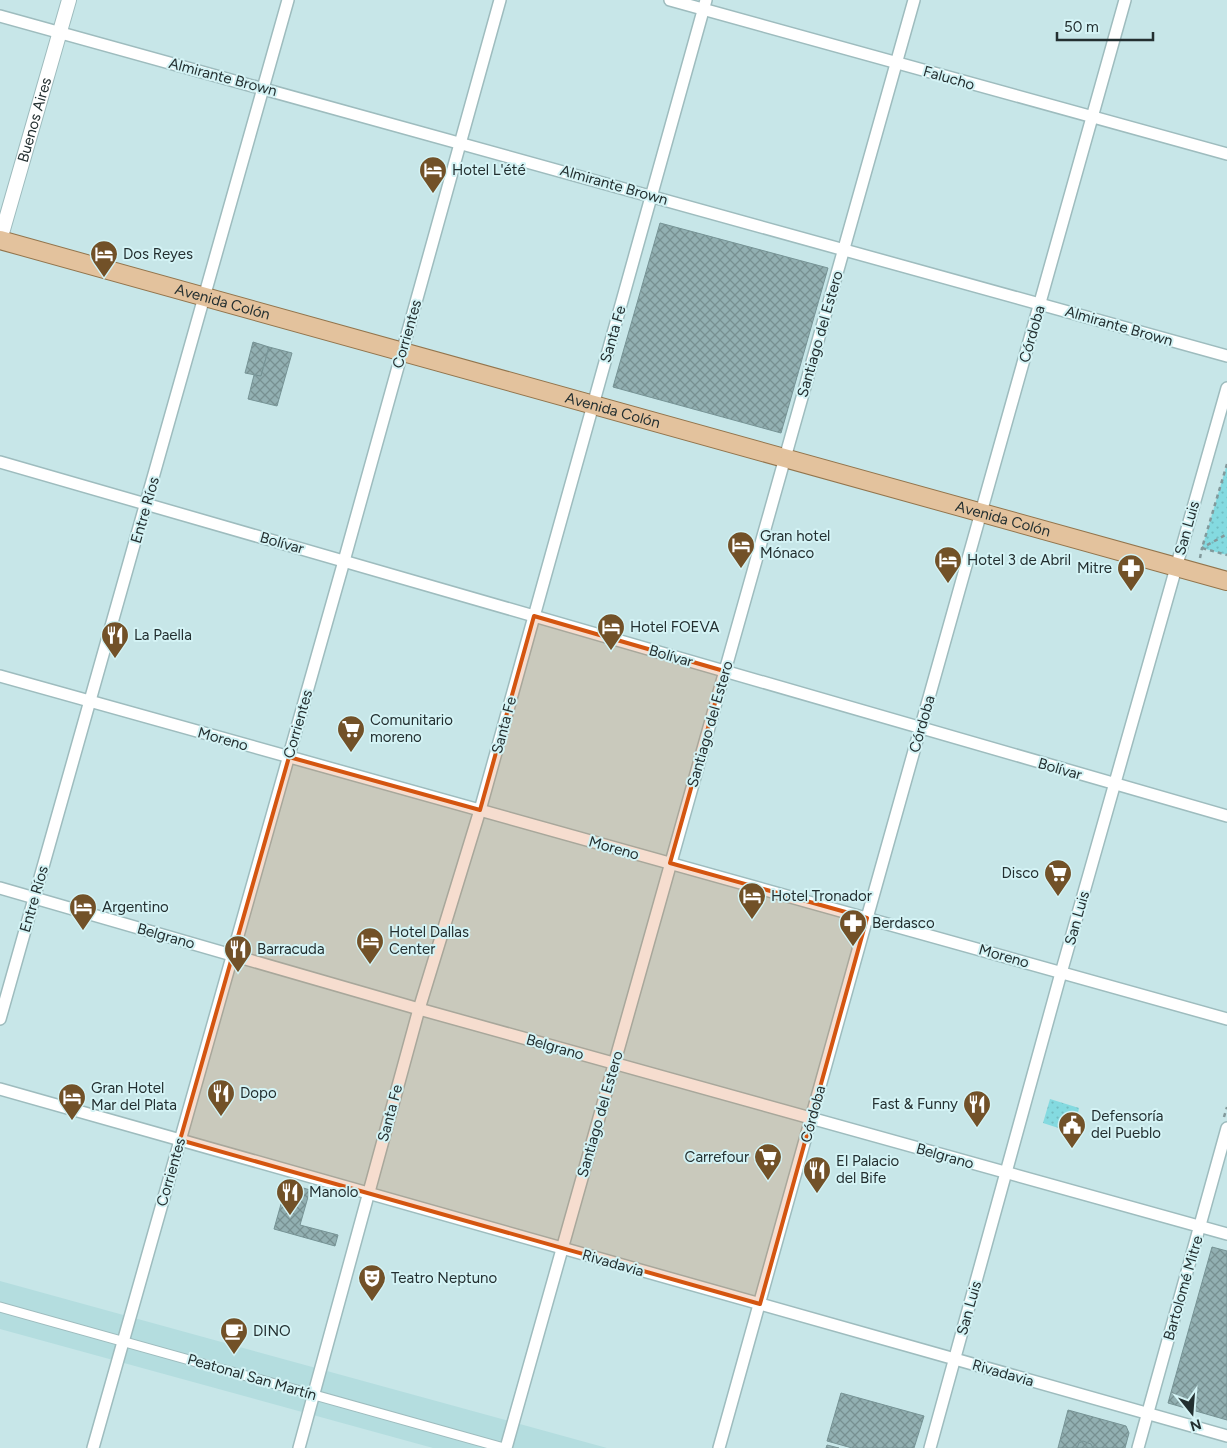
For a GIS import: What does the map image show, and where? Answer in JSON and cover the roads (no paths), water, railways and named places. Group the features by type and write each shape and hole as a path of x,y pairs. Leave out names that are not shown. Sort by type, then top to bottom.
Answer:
{"main road":[{"name":"Avenida Colón","path":"0,240 1227,581"}],"street":[{"name":"Buenos Aires","path":"0,240 70,0"},
{"name":"Entre Ríos","path":"0,1019 288,0"},
{"name":"Corrientes","path":"93,1448 289,757 500,0"},
{"name":"Falucho","path":"670,0 705,5 896,63 1227,154"},
{"name":"Santiago del Estero","path":"505,1448 914,0"},
{"name":"Córdoba","path":"719,1448 1125,0"},
{"name":"Santa Fe","path":"298,1448 419,1008 480,810 705,5"},
{"name":"Almirante Brown","path":"0,16 1227,356"},
{"name":"San Luis","path":"930,1448 1227,388"},
{"name":"Bolívar","path":"0,462 1227,816"},
{"name":"Moreno","path":"0,676 1227,1019"},
{"name":"Belgrano","path":"0,888 614,1063 1227,1234"},
{"name":"Rivadavia","path":"0,1089 1227,1436"},
{"name":"Bartolomé Mitre","path":"1138,1448 1227,1128"},
{"name":"Peatonal San Martín","path":"0,1307 505,1448"}],"place":[{"name":"Hotel L'été","path":"433,194"},
{"name":"Dos Reyes","path":"104,278"},
{"name":"Gran hotel Mónaco","path":"741,569"},
{"name":"Hotel 3 de Abril","path":"948,584"},
{"name":"Mitre","path":"1131,592"},
{"name":"Hotel FOEVA","path":"611,651"},
{"name":"La Paella","path":"115,659"},
{"name":"Comunitario moreno","path":"351,753"},
{"name":"Disco","path":"1058,897"},
{"name":"Hotel Tronador","path":"752,920"},
{"name":"Argentino","path":"83,931"},
{"name":"Berdasco","path":"853,947"},
{"name":"Hotel Dallas Center","path":"370,965"},
{"name":"Barracuda","path":"238,973"},
{"name":"Dopo","path":"221,1117"},
{"name":"Gran Hotel Mar del Plata","path":"72,1121"},
{"name":"Fast & Funny","path":"977,1128"},
{"name":"Defensoría del Pueblo","path":"1072,1149"},
{"name":"Carrefour","path":"768,1181"},
{"name":"El Palacio del Bife","path":"817,1194"},
{"name":"Manolo","path":"290,1216"},
{"name":"Teatro Neptuno","path":"372,1302"},
{"name":"DINO","path":"234,1355"}]}
